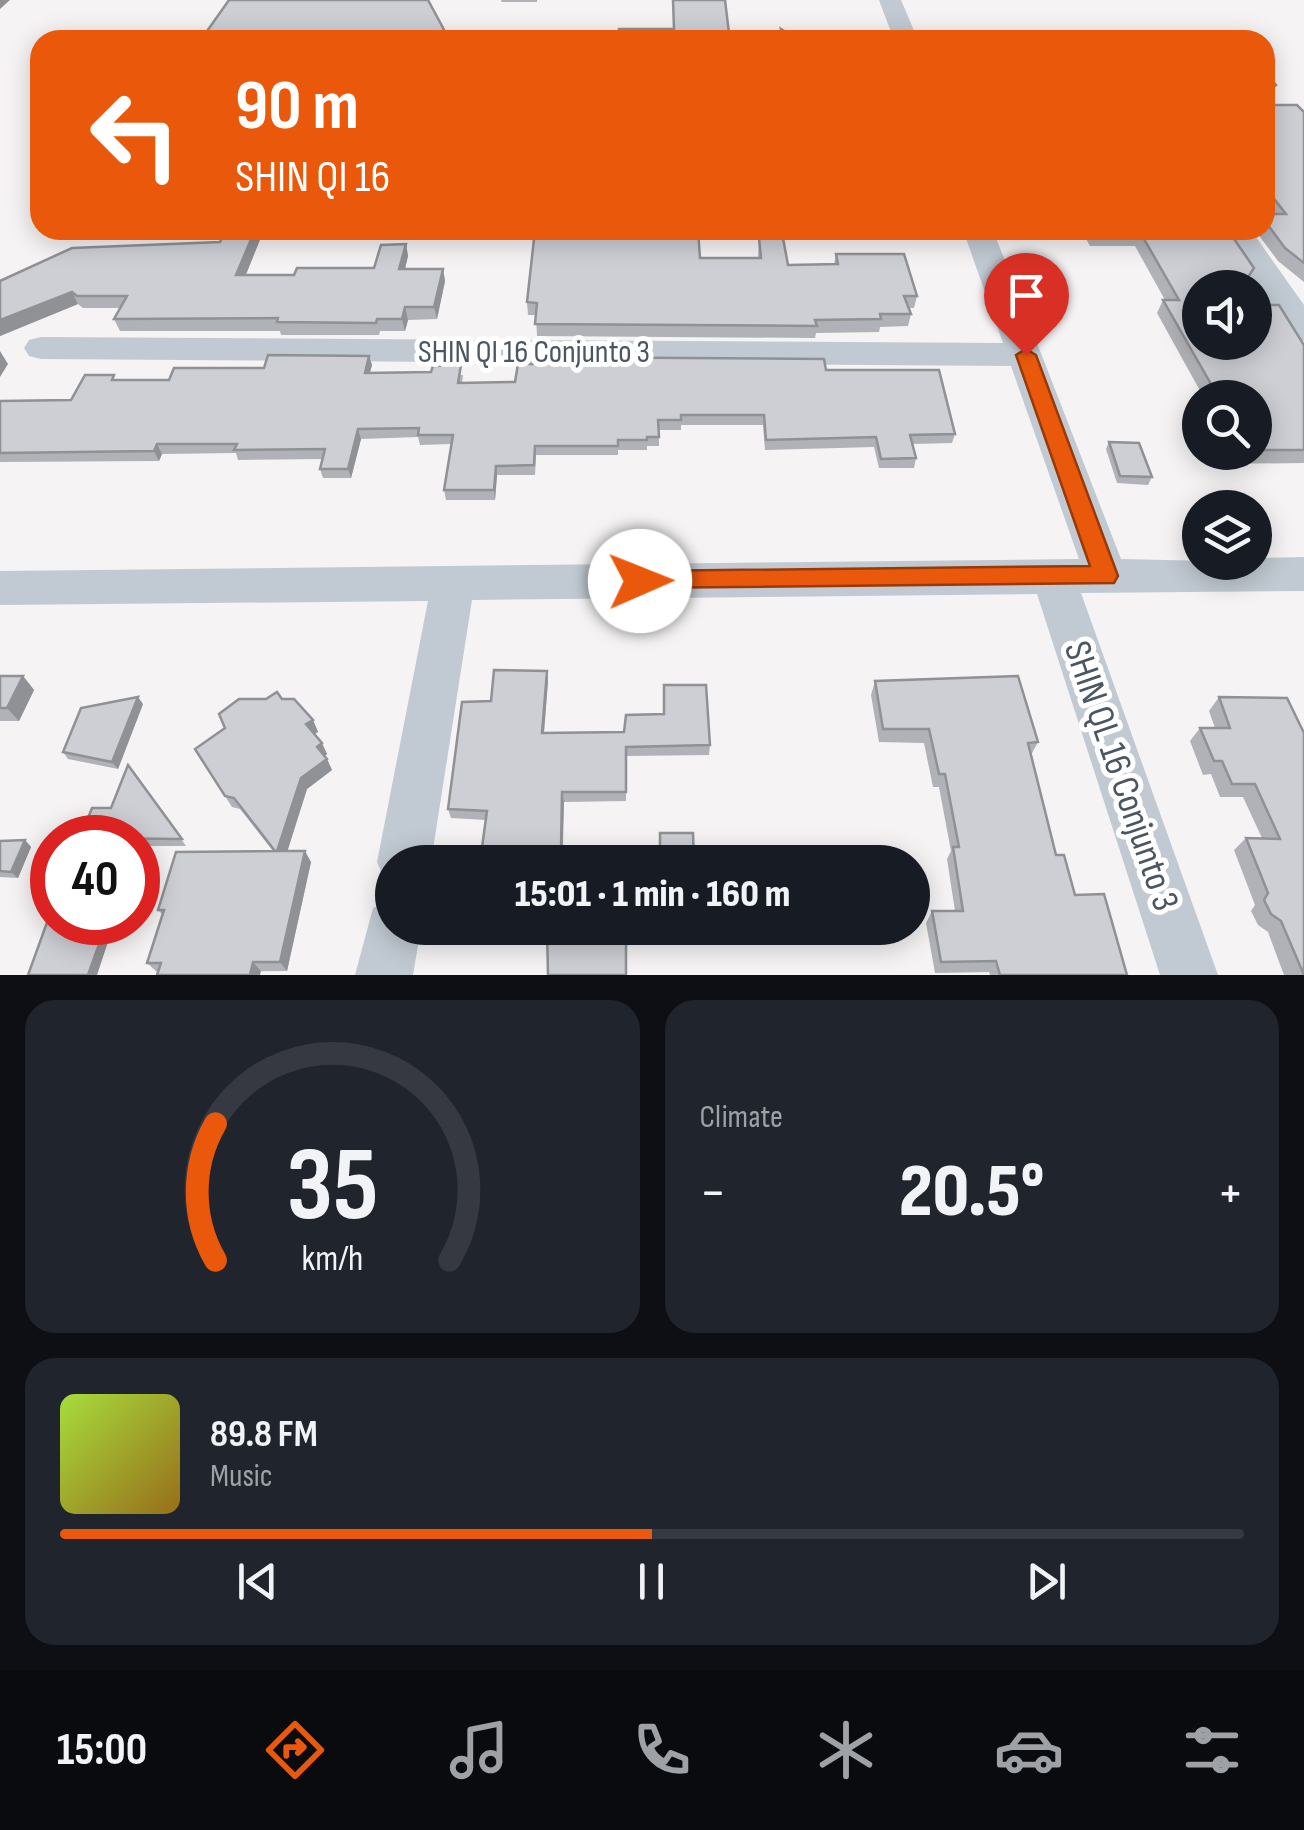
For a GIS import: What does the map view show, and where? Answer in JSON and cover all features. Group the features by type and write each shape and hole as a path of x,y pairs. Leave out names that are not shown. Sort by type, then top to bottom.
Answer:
{"street":[{"path":"890,0 902,30"},
{"path":"982,240 1106,576"},
{"path":"1242,240 1304,330"},
{"name":"SHIN QI 16 Conjunto 3","path":"42,348 1026,355"},
{"path":"0,588 1304,574"},
{"name":"SHIN QL 16 Conjunto 3","path":"1053,576 1188,975"},
{"path":"407,845 452,583"},
{"path":"384,975 390,945"}],"building":[{"path":"229,0 428,0 444,30 208,30"},
{"path":"673,0 725,0 729,30 619,30 674,29"},
{"path":"1275,105 1297,105 1304,112 1304,263 1275,234 1275,214 1286,214 1275,200"},
{"path":"251,240 236,275 294,275 297,268 374,268 381,245 406,244 399,269 443,269 434,307 405,307 402,319 377,319 376,323 277,322 278,318 114,319 127,296 77,296 72,292 0,320 0,281 72,248"},
{"path":"534,240 699,240 700,258 761,258 759,240 783,240 788,265 838,264 836,254 904,254 917,296 904,296 911,314 880,314 881,319 815,320 817,326 535,324 537,303 527,302"},
{"path":"1145,240 1235,240 1254,268 1182,270 1182,333 1163,300 1179,300"},
{"path":"1272,305 1279,305 1304,345 1304,450 1272,450 1272,380 1209,380 1197,360 1272,360"},
{"path":"268,355 369,356 365,373 431,372 433,366 461,365 458,383 515,382 518,364 533,364 533,357 824,359 826,370 939,370 955,434 910,435 916,458 881,459 876,437 766,440 764,415 681,415 681,420 658,420 659,437 647,440 618,440 618,446 535,446 534,465 496,466 494,490 444,490 453,435 418,435 419,428 358,429 348,469 320,469 325,449 234,450 237,444 157,444 154,451 0,453 0,401 71,400 85,375 114,375 112,380 169,380 174,368 264,368"},
{"path":"1109,442 1139,443 1152,477 1120,476"},
{"path":"494,670 547,671 542,733 624,732 626,715 664,714 664,685 706,685 710,745 626,747 626,792 562,792 561,845 482,845 487,811 448,809 462,702 491,701"},
{"path":"0,676 23,676 7,708 0,708"},
{"path":"1018,676 1038,742 1028,743 1056,855 1064,855 1075,895 1104,894 1127,975 1000,975 996,961 941,962 932,911 963,911 953,847 959,847 945,774 939,774 929,729 883,729 875,681"},
{"path":"277,692 282,699 294,699 313,720 306,724 322,743 317,747 327,759 301,778 277,851 305,851 280,962 253,962 250,975 157,975 161,963 147,963 153,945 160,945 164,910 160,910 160,904 176,852 275,851 234,798 225,796 195,749 225,728 219,714 239,699 266,699"},
{"path":"138,697 112,762 63,752 81,708"},
{"path":"1219,697 1287,698 1304,733 1304,975 1281,921 1271,914 1264,900 1268,893 1246,838 1280,839 1255,784 1232,784 1222,761 1214,761 1200,728 1230,728"},
{"path":"128,765 182,839 160,839 160,815 89,815 92,808 111,808"},
{"path":"660,833 693,833 693,845 660,845"},
{"path":"25,840 11,872 0,871 0,841"},
{"path":"39,945 99,945 88,975 28,975"},
{"path":"547,945 626,945 626,975 548,975"}],"route":[{"path":"640,581 1106,576 1026,355"}]}
